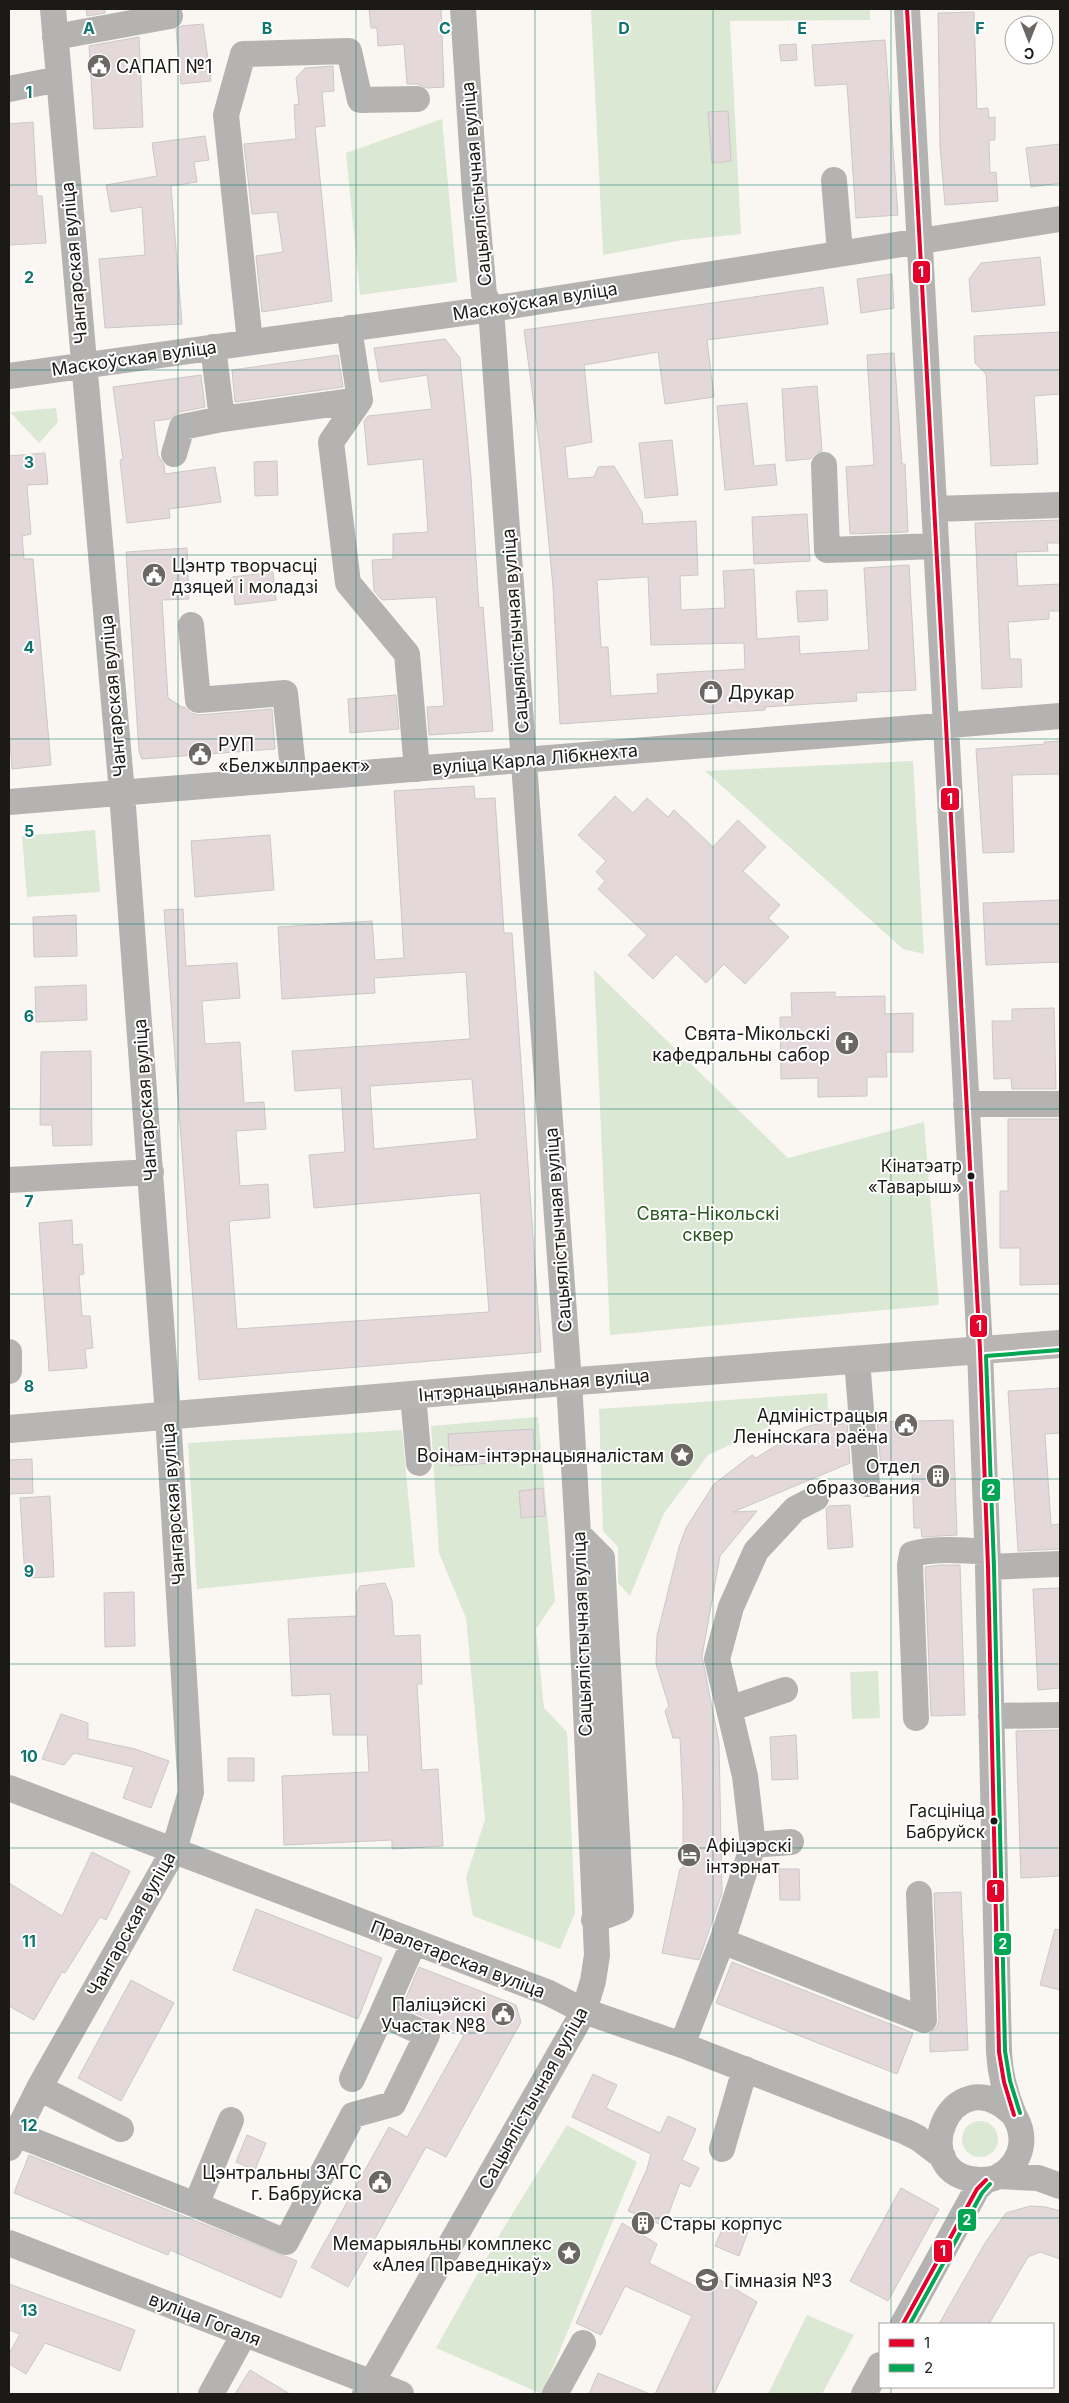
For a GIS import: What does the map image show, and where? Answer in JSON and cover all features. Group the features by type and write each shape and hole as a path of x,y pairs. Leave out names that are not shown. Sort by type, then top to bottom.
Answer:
{"main road":[{"name":"Інтэрнацыянальная вуліца","path":"9,1429 569,1382 1060,1344"}],"street":[{"name":"Чангарская вуліца","path":"12,2141 39,2088 174,1850 190,1792 168,1416 122,793 53,9"},
{"name":"Сацыялістычная вуліца","path":"369,2388 584,2011 593,1981 597,1955 578,1534 569,1382 491,309 484,294 479,244 462,9"},
{"path":"904,2323 977,2189 1010,2168 1018,2156 1022,2142 1020,2128 1014,2115 1000,2060 980,1350 907,9"},
{"path":"55,37 170,16"},
{"path":"250,342 226,115 242,54 349,51 360,100 417,99"},
{"path":"9,89 59,78"},
{"path":"834,180 840,252"},
{"name":"Маскоўская вуліца","path":"9,376 491,309 840,252 1060,219"},
{"path":"350,328 360,400 331,442 348,583 407,654 417,769"},
{"path":"213,347 222,418"},
{"path":"174,454 182,427 222,418 360,400"},
{"path":"824,464 827,550 936,546"},
{"path":"934,509 1060,505"},
{"path":"191,625 198,700 285,694 294,778"},
{"name":"вуліца Карла Лібкнехта","path":"9,802 1060,716"},
{"path":"966,1104 1060,1104"},
{"path":"9,1180 151,1172"},
{"path":"9,1352 9,1371"},
{"path":"857,1360 867,1484"},
{"path":"413,1395 419,1463"},
{"path":"682,2045 722,1940 752,1845 744,1776 717,1659 731,1607 756,1551 795,1509 816,1498"},
{"path":"916,1718 910,1565 912,1554 968,1550 987,1559 1060,1564"},
{"path":"729,1709 785,1690"},
{"path":"991,1716 1060,1715"},
{"name":"Пралетарская вуліца","path":"9,1788 549,1993 584,2011 682,2045 906,2132 918,2138 946,2162"},
{"path":"752,1845 791,1842"},
{"path":"722,1940 924,2020 919,1894"},
{"path":"352,2080 414,1942"},
{"path":"12,2141 196,2205 286,2242 353,2115 394,2104 427,2035 382,2014"},
{"path":"906,2132 932,2126 944,2118 953,2108 989,2082 1000,2060"},
{"path":"722,2149 744,2069"},
{"path":"39,2088 121,2129"},
{"path":"964,2101 977,2098 991,2099 1004,2105 1014,2115"},
{"path":"944,2118 939,2144 946,2162 964,2192 966,2209"},
{"path":"196,2205 231,2120"},
{"path":"1022,2142 1049,2182"},
{"path":"946,2162 960,2175 972,2180 993,2178 1049,2182"},
{"name":"вуліца Гогаля","path":"9,2243 244,2334 369,2388 401,2394"},
{"path":"211,2394 244,2334"},
{"path":"555,2394 583,2343"},
{"path":"864,2394 879,2367"}],"green space":[{"path":"591,9 870,9 870,20 730,21 741,234 683,240 603,255"},
{"path":"442,119 457,282 360,295 346,153"},
{"path":"56,408 58,422 39,443 10,412"},
{"path":"913,761 924,954 903,949 705,771"},
{"path":"95,830 100,892 27,897 22,836"},
{"name":"Свята-Нікольскі сквер","path":"594,970 788,1158 924,1122 939,1305 610,1335"},
{"path":"827,1393 828,1411 792,1416 708,1455 664,1513 630,1596 618,1583 618,1547 603,1531 599,1409"},
{"path":"538,1417 555,1601 536,1629 544,1708 567,1732 575,1913 560,1949 473,1916 466,1877 485,1820 466,1618 439,1553 431,1426"},
{"path":"402,1430 415,1567 197,1589 188,1443"},
{"path":"878,1671 880,1718 852,1719 850,1672"},
{"path":"980,2121 987,2122 993,2126 997,2132 997,2146 993,2152 987,2156 980,2157 973,2156 967,2152 963,2146 962,2139 963,2132 967,2126 973,2122"},
{"path":"567,2125 637,2162 542,2394 436,2348 500,2234"},
{"path":"807,2315 854,2335 822,2394 768,2394"}],"building":[{"path":"86,9 105,9 105,13 87,16"},
{"path":"369,9 441,9 444,87 427,88 417,84 407,84 404,44 378,46 377,28 371,28"},
{"path":"974,12 977,109 988,108 989,118 995,117 995,140 989,140 990,173 996,172 998,201 945,205 940,146 938,13"},
{"path":"203,24 211,81 181,84 176,29 181,26"},
{"path":"139,37 143,127 94,129 89,46"},
{"path":"885,40 898,215 856,218 847,84 815,86 812,45"},
{"path":"796,44 797,60 781,61 779,45"},
{"path":"333,66 334,91 322,92 325,126 315,127 332,301 262,312 256,256 283,252 277,212 252,214 244,144 296,139 294,105 299,104 296,78 305,68"},
{"path":"728,111 731,161 712,163 708,112"},
{"path":"33,122 37,196 42,196 46,243 9,245 9,124"},
{"path":"205,136 209,160 194,162 197,182 171,186 182,324 105,328 99,259 145,255 142,207 111,212 106,185 157,176 152,143"},
{"path":"1060,144 1060,183 1031,187 1026,148"},
{"path":"1040,257 1045,305 972,312 969,279 981,263"},
{"path":"892,274 894,308 861,313 857,279"},
{"path":"823,287 828,324 707,340 714,397 665,404 658,352 584,365 592,442 565,447 568,479 594,477 598,467 614,466 642,512 643,524 696,521 698,575 680,576 681,610 725,608 723,571 754,569 757,639 799,636 800,654 869,650 864,568 909,565 916,690 856,693 857,701 765,707 765,710 560,724 553,587 540,449 524,330","holes":["648,577 651,645 744,643 745,669 657,674 658,693 611,696 608,647 601,647 597,580"]},
{"path":"1060,332 1060,394 1034,396 1038,464 991,466 986,374 975,363 974,336"},
{"path":"445,339 460,358 471,477 479,608 483,607 493,731 429,735 427,707 444,706 436,597 382,600 374,591 372,560 393,559 393,534 428,532 423,459 368,465 364,421 368,416 432,409 427,375 380,382 374,348"},
{"path":"894,353 902,464 905,464 908,532 850,534 846,467 874,465 867,355"},
{"path":"338,355 343,387 235,402 232,370"},
{"path":"201,375 205,407 179,412 170,419 154,421 158,455 164,465 165,474 215,467 221,502 169,509 170,518 127,523 120,460 123,459 113,387"},
{"path":"817,386 822,451 816,453 810,459 786,461 782,389"},
{"path":"747,403 754,466 775,464 777,485 725,490 717,406"},
{"path":"672,440 678,495 645,498 639,443"},
{"path":"45,453 48,484 27,485 31,534 22,536 24,559 33,559 51,765 12,769 9,728 9,456"},
{"path":"277,461 278,495 255,496 254,462"},
{"path":"807,514 810,561 754,564 752,517"},
{"path":"1060,520 1060,543 1047,543 1048,551 1016,552 1018,586 1060,584 1060,611 1049,611 1049,619 1008,622 1010,659 1021,659 1022,687 982,689 975,523"},
{"path":"187,548 189,599 162,600 168,698 185,707 191,713 199,715 272,709 275,749 142,759 139,752 126,552"},
{"path":"273,572 276,600 235,605 232,577"},
{"path":"827,590 828,620 798,622 796,591"},
{"path":"396,695 399,729 350,733 348,699"},
{"path":"1060,741 1060,774 1012,775 1014,852 983,853 976,749 1045,744 1044,742"},
{"path":"474,786 475,799 495,798 504,933 512,933 541,1352 199,1380 164,910 183,909 186,966 237,963 240,998 202,1001 205,1044 240,1042 244,1103 264,1102 266,1129 236,1131 240,1186 268,1184 270,1218 229,1221 237,1329 489,1312 480,1193 314,1208 309,1155 345,1152 341,1088 295,1091 292,1051 470,1039 466,972 374,978 375,993 282,999 278,927 372,921 375,960 404,958 394,791","holes":["472,1079 477,1139 374,1149 370,1086"]},
{"path":"615,796 633,813 647,798 668,817 674,810 713,847 738,820 766,847 743,871 780,905 768,918 789,937 745,984 724,964 706,983 676,954 653,979 628,955 647,935 598,889 605,881 596,872 606,861 578,835"},
{"path":"270,835 274,890 195,897 191,841"},
{"path":"1060,900 1060,962 986,965 983,903"},
{"path":"76,915 77,956 34,957 33,917"},
{"path":"86,985 87,1020 36,1022 35,987"},
{"name":"Свята-Мікольскі кафедральны сабор","path":"835,992 835,997 885,996 885,1014 913,1013 913,1052 886,1052 887,1077 867,1077 867,1096 818,1097 818,1078 781,1079 780,1017 792,1017 791,993"},
{"path":"1054,1008 1056,1089 1012,1089 1011,1078 994,1079 992,1021 1012,1021 1012,1009"},
{"path":"91,1051 92,1145 53,1146 52,1125 40,1125 41,1052"},
{"path":"1008,1119 1060,1119 1060,1284 1020,1285 1020,1248 1000,1248 1000,1191 1008,1191"},
{"path":"72,1220 73,1245 82,1244 84,1274 79,1275 82,1316 90,1316 93,1348 85,1349 87,1368 49,1371 39,1223"},
{"path":"1060,1388 1060,1433 1045,1434 1051,1525 1060,1524 1060,1549 1018,1551 1008,1391"},
{"path":"834,1420 835,1425 847,1423 850,1463 733,1512 757,1511 720,1556 702,1656 719,1743 722,1893 699,1960 662,1953 680,1869 683,1868 683,1804 680,1738 673,1738 665,1711 669,1706 656,1664 657,1636 679,1547 686,1528 714,1484 752,1455 756,1458 783,1441 782,1438 805,1427"},
{"name":"Отдел образования","path":"953,1420 957,1535 922,1537 921,1528 914,1528 912,1467 881,1468 877,1422"},
{"path":"533,1429 535,1460 450,1466 448,1434"},
{"path":"32,1459 33,1493 9,1494 9,1460"},
{"path":"543,1488 545,1516 521,1518 519,1491"},
{"path":"50,1496 54,1577 25,1578 20,1498"},
{"path":"850,1505 853,1547 828,1549 826,1509 829,1506"},
{"path":"960,1565 965,1715 931,1716 925,1567"},
{"path":"385,1583 392,1600 394,1636 420,1635 422,1684 417,1684 422,1770 438,1769 443,1846 392,1849 392,1840 284,1845 282,1776 369,1772 367,1735 333,1735 330,1694 292,1696 288,1619 357,1616 356,1594 360,1586"},
{"path":"1060,1588 1060,1688 1038,1690 1033,1589"},
{"path":"134,1592 135,1646 105,1647 104,1593"},
{"path":"61,1714 88,1723 88,1739 135,1749 169,1761 151,1808 123,1798 134,1767 74,1753 64,1765 42,1759"},
{"path":"1060,1730 1060,1876 1021,1878 1016,1731"},
{"path":"796,1735 798,1779 772,1780 770,1737"},
{"path":"228,1758 254,1758 254,1781 228,1781"},
{"path":"92,1852 130,1871 106,1920 100,1917 65,1973 62,1972 34,2020 9,2006 9,1883 62,1916"},
{"path":"779,1869 799,1869 800,1900 780,1900"},
{"path":"961,1892 968,2050 930,2052 930,2033 937,2027 939,2019 934,1893"},
{"path":"256,1909 382,1958 358,2019 233,1970"},
{"path":"1055,1929 1060,1930 1060,1990 1040,1985"},
{"path":"732,1962 913,2033 897,2074 716,2003"},
{"path":"419,1967 516,2005 521,2022 446,2157 426,2147 348,2287 311,2267 389,2127 407,2137 464,2035 402,2007"},
{"path":"131,1980 174,2003 121,2101 78,2078"},
{"path":"593,2074 617,2085 606,2108 660,2133 668,2116 696,2129 682,2160 699,2168 690,2187 680,2183 664,2226 628,2211 647,2169 651,2154 572,2117"},
{"path":"247,2135 266,2143 255,2170 236,2162"},
{"path":"29,2155 297,2261 281,2298 170,2250 168,2255 14,2193"},
{"path":"901,2188 939,2209 888,2301 850,2281"},
{"path":"1030,2206 1046,2207 1060,2211 1060,2259 1040,2252 1028,2257 990,2323 940,2323 985,2243 1006,2213"},
{"path":"727,2217 750,2226 739,2256 715,2246"},
{"path":"622,2223 657,2244 649,2263 701,2289 710,2274 757,2302 714,2394 655,2394 692,2316 625,2286 601,2335 576,2323"},
{"path":"9,2284 135,2330 120,2371 45,2343 26,2374 9,2364 9,2354 20,2334 9,2330"},
{"path":"250,2370 290,2394 235,2394"},
{"path":"598,2373 650,2394 589,2394"}],"transit line":[{"name":"1","path":"907,9 980,1350 988,1567 999,2052 1004,2082 1014,2115"},
{"name":"2","path":"1020,2113 1010,2081 1005,2051 994,1567 986,1356 1060,1350"},
{"name":"1","path":"904,2323 977,2189 986,2180"},
{"name":"2","path":"911,2323 982,2193 990,2184"}],"place":[{"name":"САПАП №1","path":"99,66"},
{"name":"Цэнтр творчасці дзяцей і моладзі","path":"154,575"},
{"name":"Друкар","path":"711,692"},
{"name":"РУП «Белжылпраект»","path":"200,754"},
{"name":"Свята-Мікольскі кафедральны сабор","path":"847,1043"},
{"name":"Кінатэатр «Таварыш»","path":"971,1176"},
{"name":"Адміністрацыя Ленінскага раёна","path":"906,1425"},
{"name":"Воінам-інтэрнацыяналістам","path":"682,1455"},
{"name":"Отдел образования","path":"938,1476"},
{"name":"Гасцініца Бабруйск","path":"994,1821"},
{"name":"Афіцэрскі інтэрнат","path":"689,1855"},
{"name":"Паліцэйскі Участак №8","path":"503,2014"},
{"name":"Цэнтральны ЗАГС г. Бабруйска","path":"380,2182"},
{"name":"Стары корпус","path":"643,2223"},
{"name":"Мемарыяльны комплекс «Алея Праведнікаў»","path":"569,2253"},
{"name":"Гімназія №3","path":"707,2280"}]}
